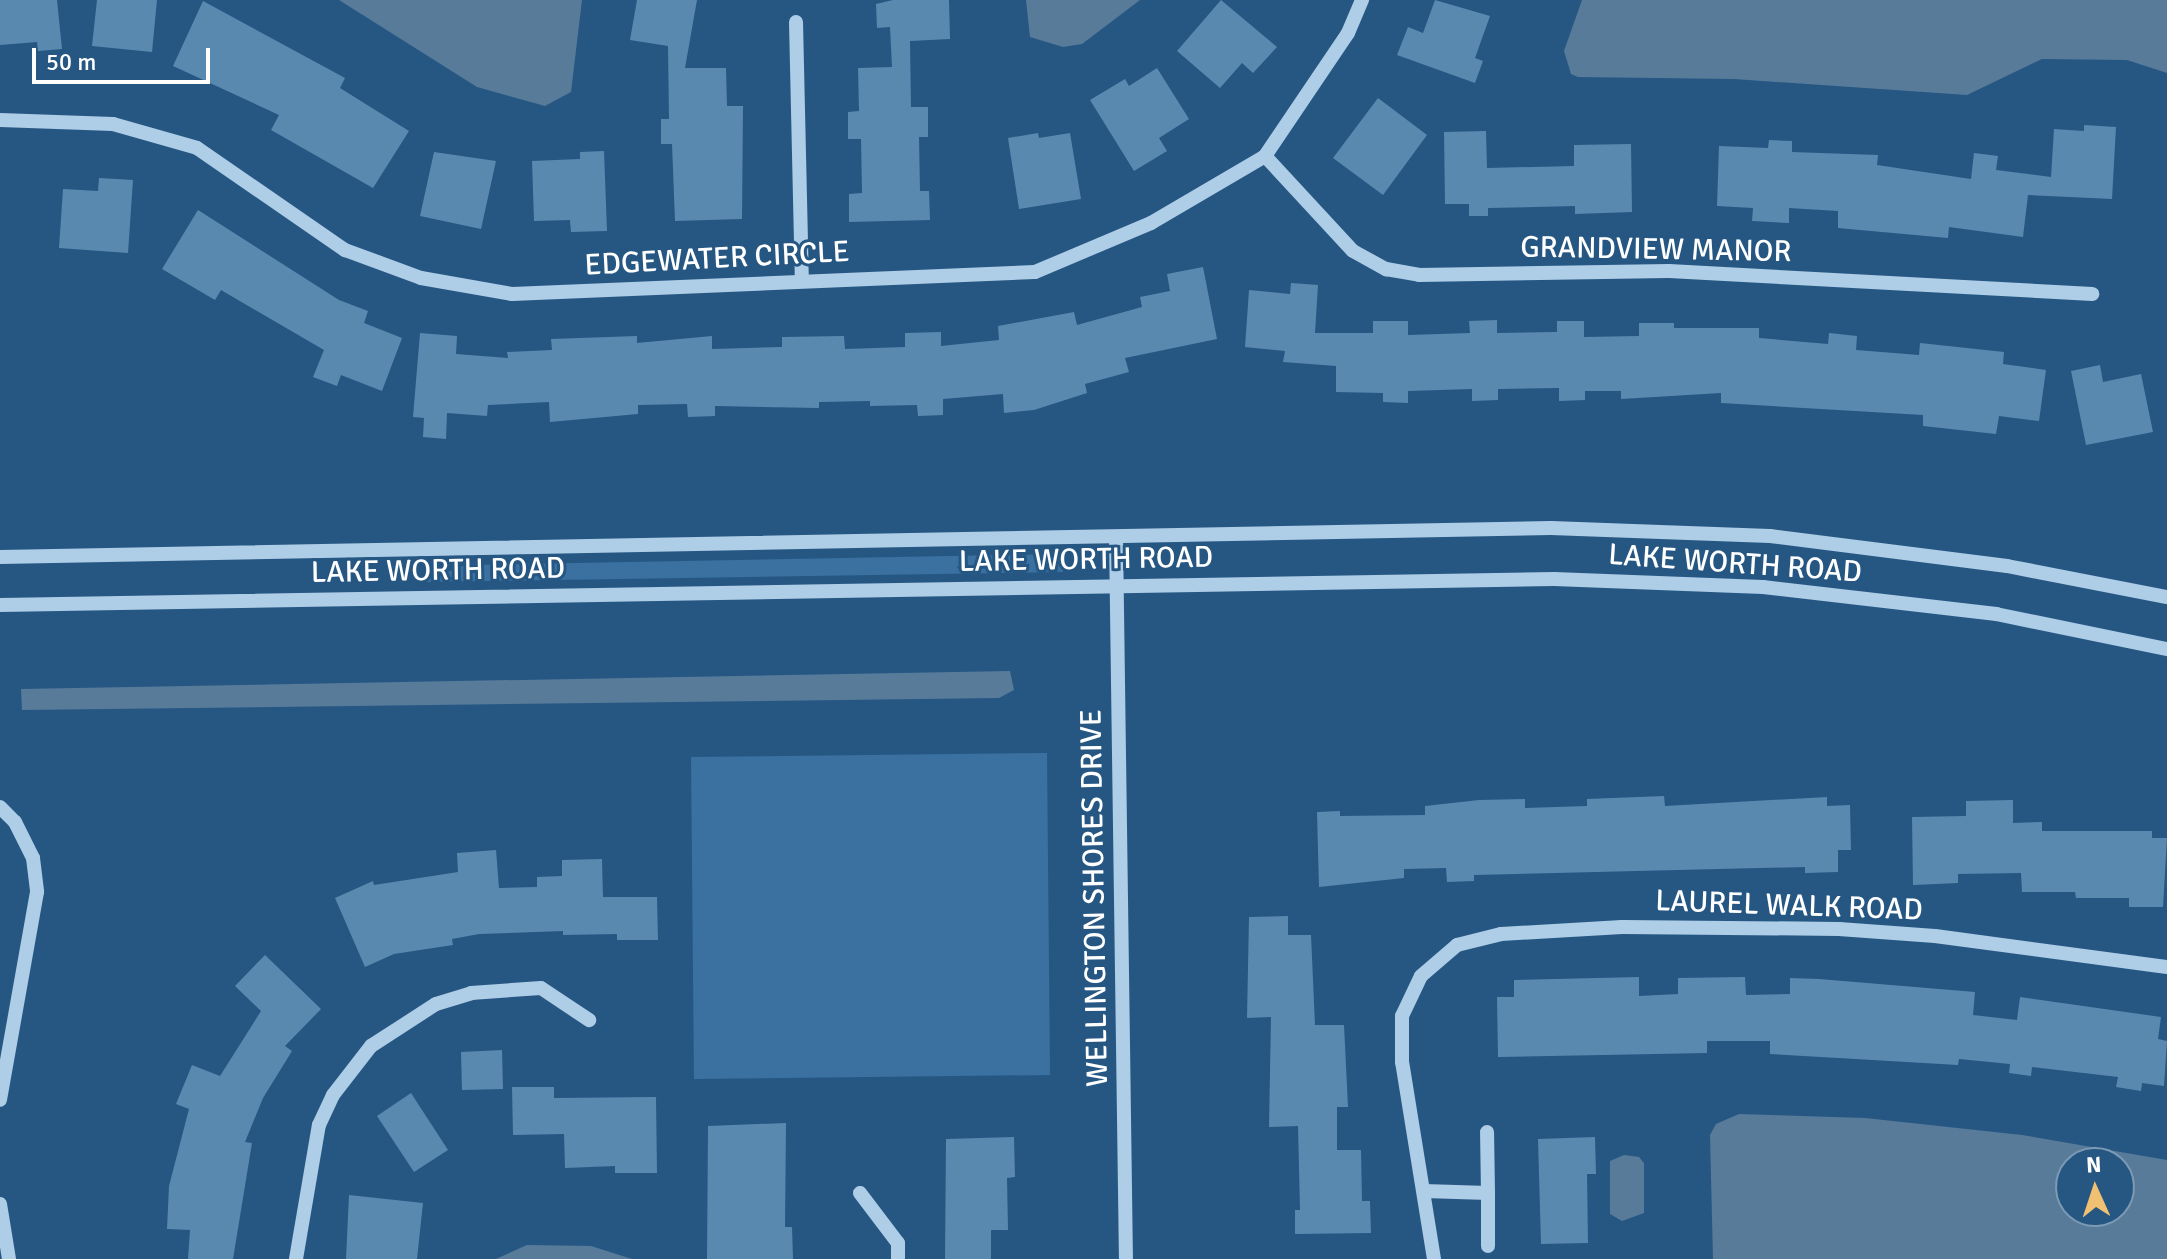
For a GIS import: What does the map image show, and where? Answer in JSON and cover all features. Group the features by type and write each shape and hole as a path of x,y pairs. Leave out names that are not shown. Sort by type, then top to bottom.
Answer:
{"street":[{"name":"EDGEWATER CIRCLE","path":"0,120 113,124 197,148 345,250 421,278 512,294 1035,272 1151,223 1265,156 1348,33 1362,0"},
{"path":"796,22 802,281"},
{"name":"GRANDVIEW MANOR","path":"1265,156 1353,251 1386,269 1419,275 1669,271 2092,294"},
{"name":"LAKE WORTH ROAD","path":"0,557 1551,528 1770,536 2007,566 2167,597"},
{"name":"WELLINGTON SHORES DRIVE","path":"1116,537 1126,1259"},
{"name":"LAKE WORTH ROAD","path":"0,605 1554,579 1763,587 1996,614 2167,649"},
{"path":"0,807 15,822 33,858 37,892 0,1100"},
{"name":"LAUREL WALK ROAD","path":"1424,1191 1402,1062 1402,1016 1421,976 1457,945 1501,934 1622,927 1903,934 2167,967"},
{"path":"296,1259 309,1157 319,1125 333,1095 371,1046 436,1004 471,993 541,988 589,1020"},
{"path":"1487,1132 1488,1246"},
{"path":"1434,1259 1424,1191 1488,1193"},
{"path":"860,1193 898,1243 898,1259"},
{"path":"0,1204 9,1259"}],"shaded area":[{"path":"339,0 582,0 571,92 545,106 477,87"},
{"path":"1026,0 1140,0 1082,44 1063,47 1030,37"},
{"path":"1582,0 2167,0 2167,73 2127,60 2042,59 1967,95 1734,79 1578,77 1571,74 1564,51"},
{"path":"1065,554 1063,572 422,582 465,565"},
{"path":"1010,671 1014,690 999,698 22,710 21,689"},
{"path":"1047,753 1050,1075 694,1079 691,757"},
{"path":"1739,1114 1865,1118 2022,1135 2092,1147 2055,1147 2055,1227 2135,1227 2135,1154 2167,1160 2167,1259 1713,1259 1710,1135 1716,1124"},
{"path":"1624,1155 1639,1157 1644,1163 1644,1213 1622,1221 1610,1214 1610,1161"},
{"path":"527,1245 591,1246 632,1259 496,1259"}],"building":[{"path":"0,0 57,0 62,49 38,51 37,42 0,45"},
{"path":"97,0 157,0 152,52 92,46"},
{"path":"637,0 697,0 685,68 726,68 727,106 743,106 742,219 675,221 672,144 661,144 661,119 669,119 668,46 630,40"},
{"path":"893,0 949,0 950,39 910,41 911,107 928,107 928,137 919,137 920,191 929,191 930,220 849,222 849,194 862,193 861,139 848,139 848,112 859,111 858,68 892,67 890,27 877,28 876,4"},
{"path":"1221,0 1277,47 1253,73 1242,63 1220,88 1177,51"},
{"path":"1435,0 1490,16 1475,58 1483,61 1475,83 1397,55 1408,27 1423,33"},
{"path":"203,1 345,78 340,88 409,131 373,188 271,130 279,115 173,66"},
{"path":"1157,68 1189,119 1159,138 1167,151 1134,171 1090,100 1125,79 1129,86"},
{"path":"1378,98 1427,135 1383,195 1333,158"},
{"path":"2084,125 2116,127 2112,199 2028,195 2023,237 1949,227 1948,238 1838,228 1838,211 1789,208 1789,223 1752,221 1753,208 1717,206 1719,146 1768,148 1769,140 1792,141 1792,152 1878,155 1877,165 1971,179 1974,153 1998,156 1996,170 2051,177 2054,129 2084,131"},
{"path":"1486,131 1487,168 1574,166 1574,145 1631,144 1632,212 1575,214 1575,206 1488,208 1488,216 1469,216 1469,204 1445,204 1444,132"},
{"path":"1038,133 1039,138 1070,133 1081,199 1019,209 1008,138"},
{"path":"604,151 607,231 571,232 570,220 534,221 532,161 580,159 580,152"},
{"path":"434,152 496,161 481,229 420,216"},
{"path":"99,178 133,180 128,253 59,248 63,189 98,191"},
{"path":"198,210 339,300 368,311 364,323 402,338 382,391 341,375 337,386 313,377 324,350 221,290 215,300 162,269"},
{"path":"1203,267 1217,339 1125,358 1129,372 1085,384 1087,393 1034,410 1004,413 1003,394 943,399 943,415 918,416 917,405 870,406 870,401 819,402 819,408 715,406 715,416 688,417 687,404 638,405 638,414 550,422 549,402 488,405 487,416 447,413 446,439 423,437 424,418 413,417 420,333 457,336 456,354 508,358 507,352 552,350 551,339 637,336 637,343 712,336 712,349 782,347 782,337 844,336 845,349 905,347 905,333 941,332 941,346 999,340 998,326 1074,312 1077,325 1142,307 1140,297 1170,291 1167,274"},
{"path":"1291,283 1318,285 1315,333 1373,333 1373,321 1408,321 1408,335 1470,333 1469,321 1497,320 1497,333 1557,332 1557,321 1584,321 1584,337 1639,336 1639,323 1674,323 1674,328 1759,328 1759,338 1828,344 1829,333 1857,336 1856,350 1919,355 1920,343 2004,352 2003,364 2046,370 2039,421 1999,416 1996,434 1923,426 1923,415 1721,403 1721,393 1621,399 1621,391 1585,391 1585,400 1559,401 1559,388 1498,389 1498,400 1472,401 1472,389 1408,391 1408,403 1383,402 1383,393 1336,392 1336,366 1283,362 1285,351 1245,347 1249,290 1290,294"},
{"path":"2100,365 2103,382 2141,374 2153,432 2086,445 2071,371"},
{"path":"1664,796 1665,806 1827,797 1827,806 1850,805 1851,850 1838,850 1838,872 1805,873 1805,867 1474,875 1474,881 1447,882 1446,868 1404,869 1404,878 1319,887 1317,812 1340,811 1340,816 1425,815 1425,806 1479,800 1525,799 1525,808 1587,806 1587,799"},
{"path":"2013,800 2013,823 2042,822 2042,831 2152,831 2152,838 2167,838 2163,907 2129,907 2129,898 2076,898 2075,892 2022,892 2021,873 1958,874 1958,883 1913,885 1912,817 1966,816 1966,801"},
{"path":"496,850 499,888 537,887 537,877 562,876 562,860 602,859 603,897 657,897 658,940 617,940 617,934 563,935 563,931 479,934 452,939 453,945 394,954 365,967 335,898 373,881 374,885 458,872 457,853"},
{"path":"1288,916 1288,935 1311,935 1315,1025 1344,1025 1348,1107 1337,1107 1337,1150 1361,1150 1362,1201 1370,1201 1371,1233 1295,1234 1295,1210 1300,1210 1298,1126 1269,1127 1271,1017 1247,1018 1249,917"},
{"path":"265,955 321,1009 285,1046 292,1051 263,1098 245,1142 252,1143 233,1259 188,1259 190,1230 167,1229 169,1186 189,1109 176,1104 192,1065 220,1076 261,1011 235,986"},
{"path":"1639,977 1639,996 1678,994 1678,978 1745,977 1746,995 1790,994 1790,978 1819,979 1975,992 1973,1015 2017,1020 2020,997 2161,1017 2158,1039 2167,1041 2164,1086 2142,1083 2141,1091 2116,1087 2118,1077 2032,1067 2031,1076 2009,1073 2010,1064 1959,1059 1958,1065 1770,1054 1770,1041 1707,1041 1707,1053 1498,1057 1497,997 1514,997 1514,980"},
{"path":"502,1050 503,1089 462,1090 461,1052"},
{"path":"512,1087 554,1087 554,1098 656,1097 657,1173 615,1173 615,1166 565,1168 564,1134 513,1135"},
{"path":"411,1093 448,1150 414,1172 377,1116"},
{"path":"786,1123 785,1227 792,1227 793,1259 707,1259 708,1126"},
{"path":"1014,1137 1015,1177 1007,1178 1008,1230 991,1230 991,1259 945,1259 946,1139"},
{"path":"1595,1137 1596,1174 1587,1174 1588,1243 1541,1244 1538,1139"},
{"path":"349,1195 423,1203 417,1259 346,1259"}]}
